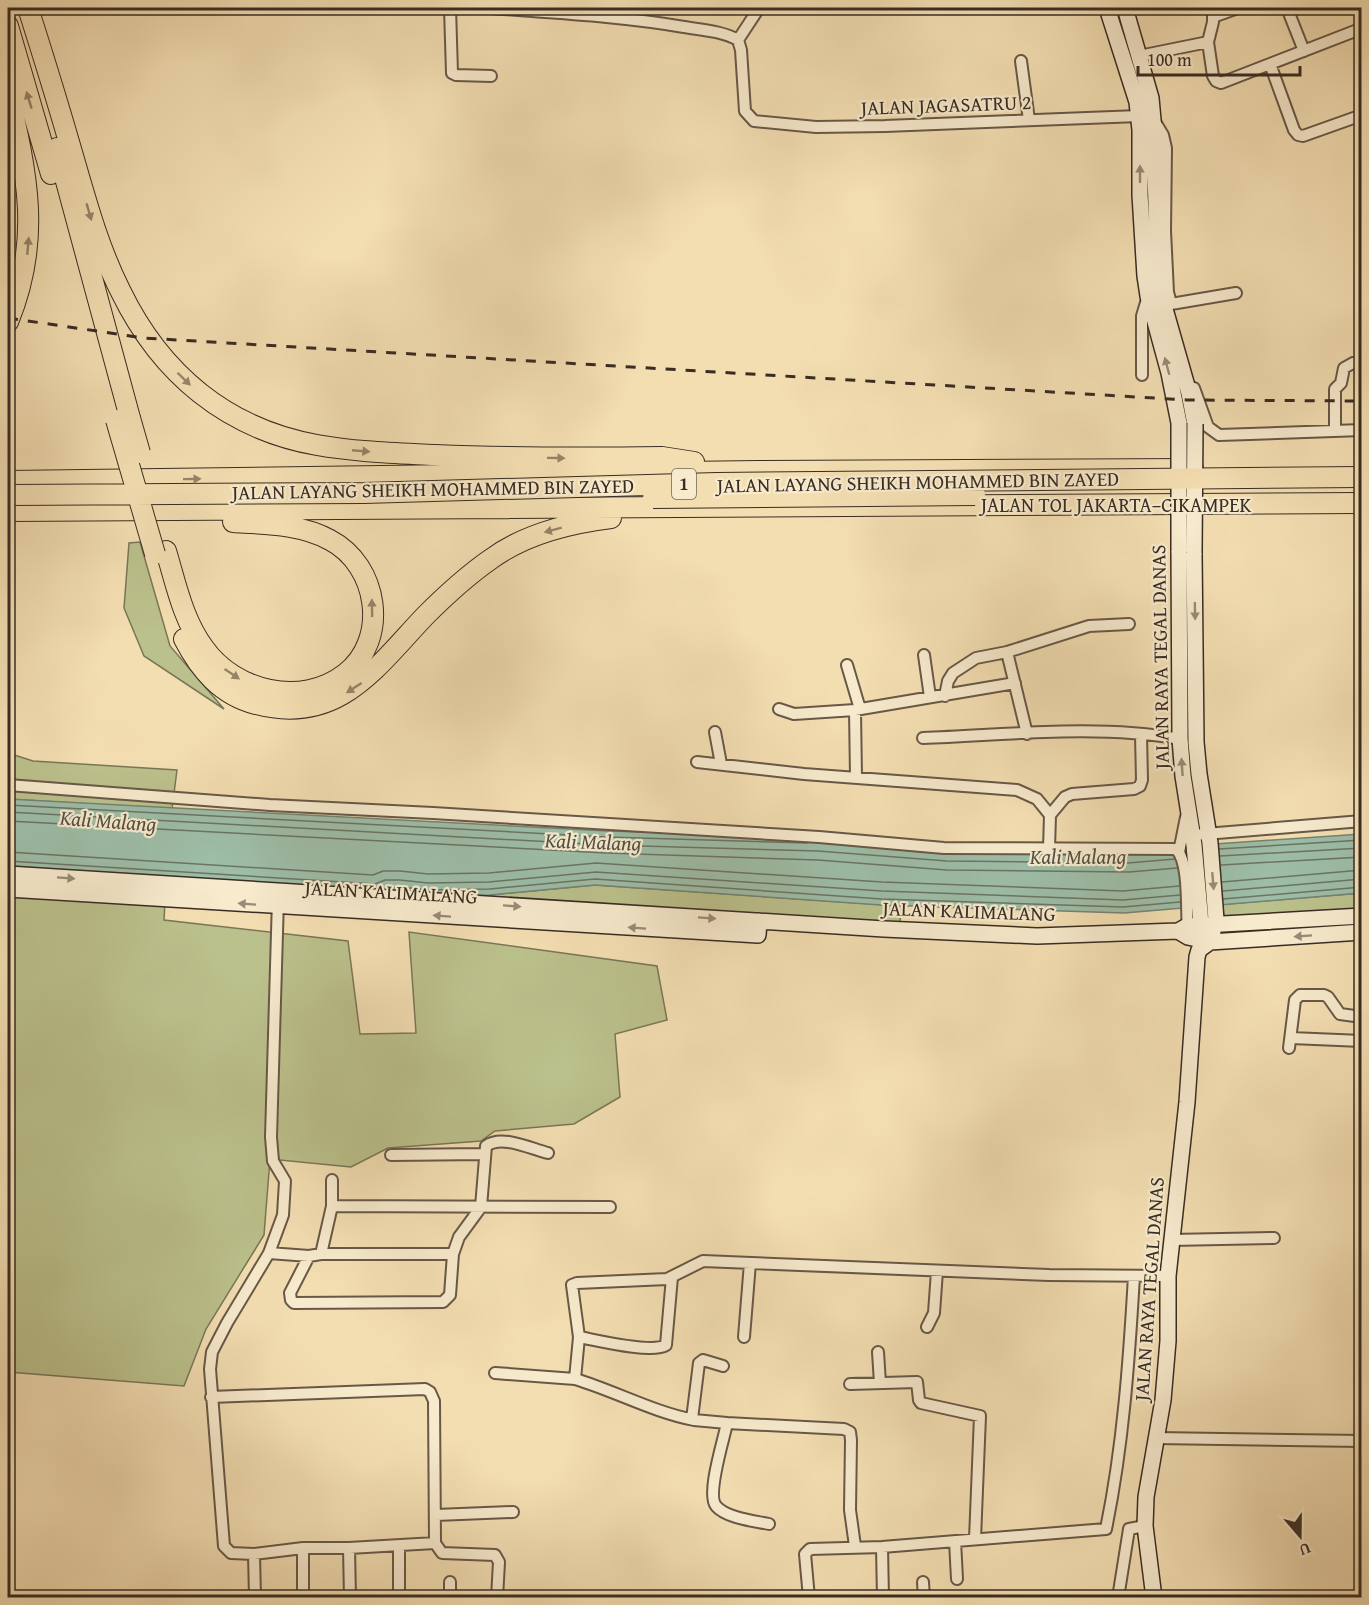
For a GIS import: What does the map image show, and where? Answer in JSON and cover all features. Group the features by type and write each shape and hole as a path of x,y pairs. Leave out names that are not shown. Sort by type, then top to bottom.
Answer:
{"highway":[{"path":"16,8 50,97 96,236 125,300 141,328 185,382 231,415 260,429 293,440 345,449 465,456 662,458 759,471"},
{"path":"28,8 123,419"},
{"path":"8,26 161,553 175,616 191,653 201,668 221,687 240,698 272,708 288,709 322,703 339,697 361,683 427,614 477,569 508,548 542,534 583,523 694,508"},
{"path":"8,91 23,158 29,229 22,281 8,322"},
{"name":"JALAN TOL JAKARTA–CIKAMPEK","path":"8,481 759,471 1362,468"},
{"name":"JALAN LAYANG SHEIKH MOHAMMED BIN ZAYED","path":"8,495 352,493 717,483 1362,477"},
{"name":"JALAN LAYANG SHEIKH MOHAMMED BIN ZAYED","path":"8,503 237,503 1362,491"},
{"name":"JALAN TOL JAKARTA–CIKAMPEK","path":"8,511 1362,503"},
{"path":"8,522 214,520 269,524 319,535 343,548 354,558 367,579 373,611 371,628 361,655 345,674 333,682 310,690 294,692 267,690 242,681 214,661 195,635 161,553"}],"street":[{"path":"450,8 452,73 491,76"},
{"path":"490,8 636,19 715,32 738,40 759,8"},
{"name":"JALAN RAYA TEGAL DANAS","path":"1107,8 1137,102 1146,118 1161,296 1196,424 1186,552 1180,740 1188,809 1201,839"},
{"name":"JALAN RAYA TEGAL DANAS","path":"1125,8 1150,98 1146,118 1143,260 1148,296 1170,373 1179,423 1201,839 1199,930 1187,1102 1170,1240 1168,1341 1163,1400 1146,1497 1145,1526 1154,1598"},
{"path":"1238,8 1213,12 1208,42 1213,76 1221,83 1362,30"},
{"path":"1287,8 1304,51"},
{"name":"JALAN JAGASATRU 2","path":"738,40 741,50 745,111 754,121 816,127 1146,118"},
{"path":"1139,56 1208,42"},
{"path":"1021,61 1029,120"},
{"path":"1270,64 1294,130 1298,135 1303,136 1362,115"},
{"path":"1146,118 1161,130 1165,140 1165,231 1170,304 1192,383 1211,431 1220,435 1362,430"},
{"path":"1170,304 1236,293"},
{"path":"1142,375 1142,316 1148,296"},
{"path":"1335,430 1335,389 1341,383 1344,368 1353,363 1362,362"},
{"path":"945,696 952,673 976,658 1007,652 1089,626 1129,624"},
{"path":"1007,652 1027,734"},
{"path":"924,655 930,697"},
{"path":"847,665 858,710 856,777"},
{"path":"779,710 794,714 858,710 1015,683"},
{"path":"715,732 721,764"},
{"path":"923,738 1101,732 1158,735 1180,740"},
{"path":"1049,849 1050,815 1065,797 1072,794 1134,789 1140,786 1142,780 1141,735"},
{"path":"697,762 804,774 1017,790 1037,800 1050,815"},
{"path":"8,785 280,806 819,837 944,848 1172,849 1179,852"},
{"path":"1188,809 1179,852 1199,930"},
{"path":"1201,839 1362,821"},
{"name":"JALAN KALIMALANG","path":"8,874 278,898 759,928 1037,936 1199,930"},
{"name":"JALAN KALIMALANG","path":"8,889 278,898"},
{"path":"278,898 271,1143 273,1161 285,1181 285,1194 283,1215 269,1253 212,1352 211,1397 224,1546 231,1553 254,1554 303,1548 435,1544"},
{"path":"1199,930 1362,916"},
{"path":"1272,922 1269,931 1274,938"},
{"path":"1199,930 1274,938 1362,932"},
{"path":"1362,1017 1341,1014 1333,1001 1324,995 1300,995 1295,1000 1290,1043 1362,1041"},
{"path":"309,1256 290,1293 294,1303 442,1302 450,1295 453,1254 459,1237 482,1207 486,1146 497,1141 548,1153"},
{"path":"391,1155 484,1155"},
{"path":"321,1254 332,1206 332,1180"},
{"path":"332,1206 610,1207"},
{"path":"1170,1240 1274,1238"},
{"path":"269,1253 309,1256 321,1254 453,1254"},
{"path":"575,1379 579,1337 572,1285 584,1282 661,1280 672,1277 703,1261 937,1271 1168,1276"},
{"path":"744,1337 750,1263"},
{"path":"927,1327 934,1313 937,1271"},
{"path":"809,1598 807,1550 855,1546 882,1547 1106,1529 1115,1485 1128,1385 1134,1276"},
{"path":"579,1337 623,1346 658,1348 664,1346 672,1277"},
{"path":"878,1352 880,1383"},
{"path":"692,1419 699,1363 703,1360 723,1366"},
{"path":"495,1372 575,1379 692,1419 844,1429 850,1432 851,1440 850,1510 855,1546"},
{"path":"850,1384 917,1382 921,1403 980,1416 975,1539"},
{"path":"211,1397 425,1389 430,1392 434,1401 435,1544 442,1553 495,1556 499,1562 497,1598"},
{"path":"727,1423 715,1476 714,1503 718,1508 736,1518 769,1524"},
{"path":"1155,1438 1362,1441"},
{"path":"436,1515 513,1512"},
{"path":"1118,1598 1129,1528 1145,1526"},
{"path":"955,1541 957,1580"},
{"path":"399,1546 399,1598"},
{"path":"882,1547 883,1598"},
{"path":"303,1548 303,1598"},
{"path":"349,1548 350,1598"},
{"path":"254,1554 255,1598"},
{"path":"450,1582 450,1598"},
{"path":"923,1582 924,1598"}],"shaded area":[{"path":"140,542 170,646 224,709 144,656 124,608 129,543"},
{"path":"8,753 33,761 177,770 172,809 8,799"},
{"path":"8,876 166,884 164,920 348,941 360,1034 416,1033 409,932 657,966 667,1020 615,1034 620,1097 574,1124 495,1131 481,1141 388,1148 351,1167 270,1159 264,1235 206,1329 184,1386 8,1372"},
{"path":"595,885 902,906 899,929 387,894 490,895"},
{"path":"1361,893 1361,933 1274,938 1269,931 1269,926 1216,925 1216,905"}],"water":[{"name":"Kali Malang","path":"8,799 607,831 819,837 948,848 1128,850 1361,834 1361,893 1124,913 881,905 595,885 490,895 427,896 8,874"}],"railway":[{"path":"8,318 144,338 1187,400 1362,401"}]}
